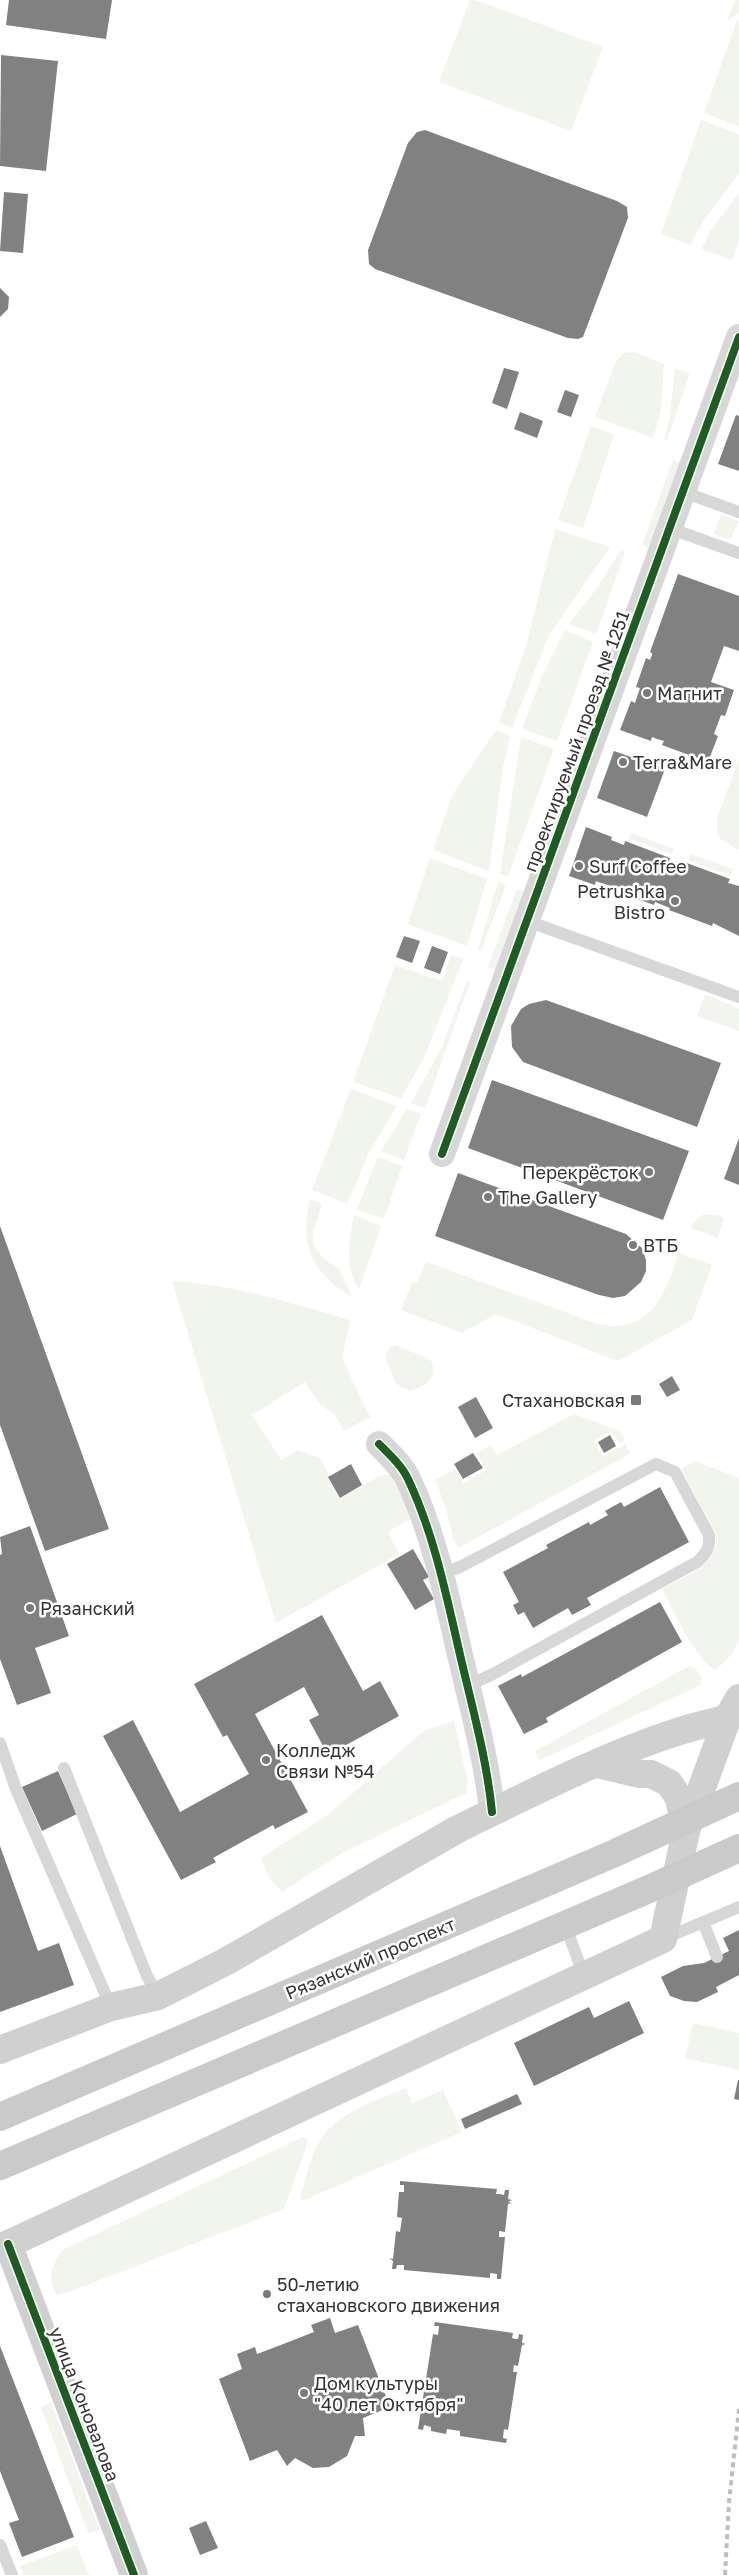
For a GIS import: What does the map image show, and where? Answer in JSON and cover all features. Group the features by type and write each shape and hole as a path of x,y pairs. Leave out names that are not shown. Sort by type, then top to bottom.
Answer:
{"main road":[{"path":"0,2050 111,2007 158,1996 225,1962 458,1829 492,1812 597,1764 735,1710"},
{"path":"4,2246 663,1939 686,1830 735,1710"},
{"path":"597,1764 661,1777 669,1783 679,1798 686,1830"},
{"name":"Рязанский проспект","path":"0,2116 614,1853 739,1796"},
{"path":"0,2166 739,1848"},
{"name":"улица Коновалова","path":"4,2246 134,2575"}],"street":[{"name":"проектируемый проезд № 1251","path":"442,1154 739,337"},
{"path":"379,1444 396,1461 408,1478 426,1524 441,1574 467,1686 489,1783 492,1812"}],"lane":[{"path":"683,492 739,512"},
{"path":"669,528 739,553"},
{"path":"527,921 739,997"},
{"path":"441,1574 460,1567 656,1464 675,1472 709,1535 710,1545 706,1554 697,1562 493,1674 467,1686"},
{"path":"0,1743 16,1789 111,2007"},
{"path":"64,1768 147,1976 158,1996"},
{"path":"663,1939 739,1907"},
{"path":"703,1922 717,1957"},
{"path":"570,1938 584,1976"},
{"path":"0,2545 12,2575"}],"shaded area":[{"path":"470,0 475,0 603,47 571,131 439,82"},
{"path":"735,0 739,0 739,13 727,21"},
{"path":"737,20 739,21 739,126 704,113"},
{"path":"701,120 739,134 739,173 704,220 690,245 661,234"},
{"path":"739,193 739,240 732,260 701,249 711,230"},
{"path":"634,352 664,364 661,412 653,438 595,417 616,361 624,353"},
{"path":"675,368 690,373 667,441 664,440 670,416"},
{"path":"591,426 614,435 583,528 558,520"},
{"path":"673,460 683,463 652,549 642,545"},
{"path":"721,515 739,521 730,540 713,534"},
{"path":"555,529 610,547 549,635 512,728 499,722 526,647"},
{"path":"621,550 625,552 596,634 569,624 597,588"},
{"path":"565,630 593,642 557,741 522,729 542,676"},
{"path":"496,730 510,735 503,767 489,871 433,850 453,794"},
{"path":"521,737 554,749 508,877 500,874"},
{"path":"661,752 706,769 704,772 659,755"},
{"path":"739,759 739,850 721,840 717,831 717,818"},
{"path":"631,833 674,849 672,854 629,839"},
{"path":"690,854 733,869 731,876 688,860"},
{"path":"430,858 487,879 467,946 408,924"},
{"path":"498,882 506,885 481,951 478,950"},
{"path":"517,889 526,892 497,971 488,967"},
{"path":"451,955 463,959 424,1058 401,1098 353,1082 395,965 442,981"},
{"path":"467,981 470,982 425,1108 411,1103 441,1049"},
{"path":"707,995 739,1009 739,1031 697,1016 704,997"},
{"path":"351,1089 397,1106 369,1152 347,1204 312,1190"},
{"path":"407,1109 421,1114 404,1160 381,1151"},
{"path":"378,1157 402,1166 384,1219 357,1209"},
{"path":"310,1199 322,1204 313,1233 313,1244 323,1258 339,1269 352,1297 327,1278 318,1268 312,1256 306,1230"},
{"path":"704,1214 718,1215 724,1218 718,1238 690,1228"},
{"path":"354,1215 381,1226 359,1289 351,1272 349,1254"},
{"path":"679,1253 712,1265 692,1320 618,1361 496,1314 462,1333 401,1310 412,1282 417,1283 426,1262 598,1324 616,1326 631,1323 643,1317 653,1308 668,1283"},
{"path":"172,1281 239,1290 350,1320 342,1358 370,1417 344,1431 335,1415 320,1404 305,1382 252,1415 281,1460 298,1450 320,1458 340,1498 378,1477 390,1474 417,1516 388,1531 399,1554 276,1623"},
{"path":"395,1345 430,1359 433,1371 430,1380 426,1384 410,1391 397,1385 385,1357 389,1348"},
{"path":"574,1414 620,1431 625,1440 619,1443 611,1431 594,1441 603,1456 626,1444 630,1454 458,1548 453,1539 446,1508 435,1480 455,1469 464,1483 486,1470 477,1453 491,1445 497,1455"},
{"path":"695,1461 739,1478 739,1641 732,1654 716,1670 701,1657 693,1646 662,1589 690,1574 707,1562 716,1545 716,1534 681,1469"},
{"path":"689,1666 695,1668 702,1678 701,1684 540,1760 535,1751"},
{"path":"454,1721 468,1782 466,1793 342,1853 282,1892 269,1878 261,1858 329,1814 425,1730"},
{"path":"693,2023 739,2033 739,2070 685,2058"},
{"path":"406,2088 412,2103 443,2090 462,2132 302,2201 300,2198 311,2160 317,2145 329,2129 359,2108"},
{"path":"303,2137 308,2142 284,2209 66,2293 56,2295 51,2277 55,2261 62,2250"},
{"path":"51,2402 100,2530 88,2533 41,2407"},
{"path":"77,2545 89,2575 24,2575 20,2566"}],"building":[{"path":"9,0 112,0 106,39 6,25"},
{"path":"1,55 58,61 46,171 0,166"},
{"path":"425,130 617,201 627,207 628,218 583,337 578,339 568,338 375,269 369,264 368,250 408,143 417,132"},
{"path":"4,192 28,194 23,253 0,251"},
{"path":"0,288 9,297 8,309 0,317"},
{"path":"504,368 519,372 507,409 492,403"},
{"path":"565,390 579,395 571,417 557,412"},
{"path":"520,412 543,421 537,438 514,429"},
{"path":"736,415 739,416 739,471 718,464"},
{"path":"678,574 739,596 739,651 724,646 711,682 734,690 725,716 721,715 714,734 718,736 708,762 662,745 664,741 652,737 651,741 620,730 631,701 635,703 640,688 636,687 646,658 650,660 652,655 650,652"},
{"path":"614,751 665,769 647,817 597,798"},
{"path":"586,827 612,837 611,840 624,845 625,841 670,858 669,861 683,866 684,862 730,879 728,883 739,886 739,936 713,923 712,926 669,910 670,908 655,902 654,905 610,889 611,886 596,881 595,885 569,876"},
{"path":"404,936 420,941 412,963 396,957"},
{"path":"432,946 448,952 440,974 424,968"},
{"path":"546,1000 721,1063 697,1127 523,1062 512,1047 511,1026 521,1009 529,1004"},
{"path":"492,1080 689,1151 663,1220 468,1148"},
{"path":"739,1138 739,1185 724,1179"},
{"path":"458,1173 626,1234 642,1248 646,1260 646,1271 641,1282 625,1296 613,1298 599,1295 435,1236"},
{"path":"0,1226 109,1529 45,1551 0,1425"},
{"path":"672,1376 680,1390 667,1397 659,1384"},
{"path":"476,1397 493,1428 475,1438 458,1407"},
{"path":"610,1435 616,1446 604,1453 598,1442"},
{"path":"473,1453 483,1468 463,1479 454,1464"},
{"path":"351,1464 362,1485 340,1498 328,1477"},
{"path":"660,1487 689,1542 587,1598 591,1605 572,1615 568,1608 533,1628 524,1612 518,1615 513,1605 519,1602 503,1572 548,1548 546,1545 589,1522 590,1525 608,1515 605,1511 621,1502 624,1507"},
{"name":"Рязанский","path":"30,1526 69,1636 35,1648 51,1693 17,1705 0,1659 0,1555 2,1554 0,1537"},
{"path":"413,1549 429,1577 423,1580 434,1599 415,1610 387,1564"},
{"path":"660,1602 682,1642 546,1718 548,1722 524,1734 498,1686 521,1674 522,1677"},
{"path":"322,1615 363,1691 380,1681 399,1716 328,1755 309,1720 319,1715 304,1687 255,1714 308,1812 275,1829 273,1825 213,1858 216,1862 181,1880 103,1736 133,1720 180,1812 249,1774 227,1735 223,1737 194,1684"},
{"path":"58,1771 77,1814 42,1831 22,1787"},
{"path":"0,1846 38,1951 59,1943 74,1985 0,2012"},
{"path":"739,1930 739,1975 716,1987 718,1992 697,2002 684,2001 670,1996 661,1977 683,1966 704,1963 729,1951 723,1938"},
{"path":"629,2001 644,2033 534,2086 514,2043 589,2007 594,2018"},
{"path":"739,2080 739,2100 734,2099"},
{"path":"517,2094 522,2104 465,2129 461,2119"},
{"path":"400,2181 497,2189 496,2194 504,2195 505,2190 509,2190 508,2199 512,2200 508,2202 512,2203 508,2204 505,2232 499,2231 499,2237 505,2237 501,2279 497,2279 497,2274 490,2273 490,2278 404,2270 404,2265 397,2265 396,2269 392,2269 393,2261 389,2258 393,2259 396,2231 400,2232 402,2218 397,2217 399,2192 404,2192 404,2185 400,2185"},
{"name":"Дом культуры \"40 лет Октября\"","path":"330,2318 335,2333 358,2325 390,2407 363,2418 365,2436 355,2436 347,2456 329,2467 313,2468 295,2458 287,2466 277,2450 250,2461 219,2379 242,2369 237,2354 255,2347 257,2354 286,2343 314,2332 311,2325"},
{"path":"435,2322 513,2333 512,2338 515,2339 518,2339 519,2334 523,2335 522,2343 526,2344 522,2345 518,2366 514,2365 513,2372 517,2372 508,2430 504,2429 503,2438 507,2439 506,2443 460,2436 460,2431 447,2429 446,2434 431,2431 431,2427 424,2425 423,2430 418,2429 425,2385 430,2386 431,2379 426,2379 433,2334 438,2335 439,2326 434,2326"},
{"path":"0,2346 74,2537 22,2557 9,2523 19,2520 0,2471"},
{"path":"206,2521 218,2548 200,2555 189,2528"}],"railway":[{"path":"725,2575 729,2502 739,2409"}],"cycle path":[{"path":"442,1154 739,337"},
{"path":"379,1444 405,1474 426,1523 433,1545 479,1735 492,1812"},
{"path":"8,2244 134,2575"}],"place":[{"name":"Магнит","path":"647,693"},
{"name":"Terra&Mare","path":"623,762"},
{"name":"Surf Coffee","path":"579,866"},
{"name":"Petrushka Bistro","path":"675,901"},
{"name":"Перекрёсток","path":"649,1172"},
{"name":"The Gallery","path":"488,1197"},
{"name":"ВТБ","path":"633,1245"},
{"name":"Стахановская","path":"636,1400"},
{"name":"Рязанский","path":"30,1608"},
{"name":"Колледж Связи №54","path":"266,1760"},
{"name":"50-летию стахановского движения","path":"267,2294"},
{"name":"Дом культуры \"40 лет Октября\"","path":"304,2393"}]}
